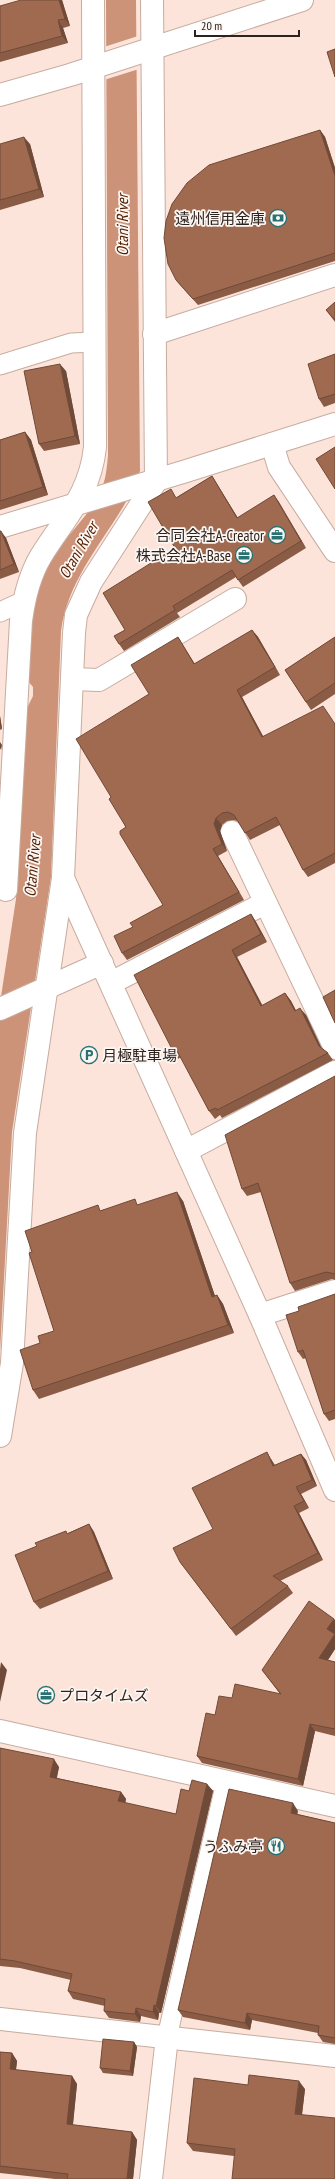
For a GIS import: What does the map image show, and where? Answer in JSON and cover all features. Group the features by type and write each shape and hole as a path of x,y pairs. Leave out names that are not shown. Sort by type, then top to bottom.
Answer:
{"street":[{"path":"3,891 6,793 24,601 31,577 41,557 84,501 93,467 95,447 94,342 97,66 93,0"},
{"path":"0,1436 12,1363 25,1133 42,991 63,878 76,615 82,598 146,484 154,334 147,50 152,0"},
{"path":"0,95 97,66 302,0"},
{"path":"154,334 335,274"},
{"path":"0,527 84,501 146,484 335,424"},
{"path":"272,444 279,467 335,551"},
{"path":"72,679 99,680 235,599"},
{"path":"232,832 335,1048"},
{"path":"63,878 260,1315 335,1490"},
{"path":"111,984 265,903"},
{"path":"0,1009 102,963"},
{"path":"186,1151 335,1072"},
{"path":"260,1315 335,1291"},
{"path":"0,1731 335,1806"},
{"path":"0,2019 335,2056"},
{"path":"151,2179 167,2038"}],"lane":[{"path":"0,365 71,343 94,342"},
{"path":"0,612 24,601"},
{"path":"167,2038 226,1782"}],"water":[{"name":"Otani River","path":"106,0 136,0 140,471 126,503 94,551 77,581 70,597 61,631 51,877 12,1132 0,1352 0,1003 16,899 26,710 33,696 33,687 28,681 30,635 34,605 43,576 62,544 96,500 103,486 107,468"}],"pier":[{"path":"138,36 139,69 104,80 104,47"}],"building":[{"path":"21,0 59,0 65,19 58,20 62,36 0,53 0,6"},
{"path":"335,49 335,77 327,52"},
{"name":"遠州信用金庫","path":"320,130 335,176 335,253 193,299 176,280 168,264 164,238 166,221 172,204 187,183 209,165"},
{"path":"24,137 39,189 0,200 0,144"},
{"path":"335,302 335,320 326,310"},
{"path":"335,354 335,394 319,399 308,364"},
{"path":"60,364 75,436 39,444 24,371"},
{"path":"25,432 43,487 0,501 0,440"},
{"path":"335,447 335,489 316,459"},
{"path":"212,476 237,518 274,495 301,541 238,580 232,570 173,606 175,610 119,644 114,636 125,630 103,593 175,548 148,502 171,489 176,498"},
{"path":"0,531 14,564 0,570"},
{"path":"252,630 275,667 237,690 262,737 323,706 335,724 335,853 303,870 276,817 245,833 234,815 228,812 222,813 216,818 214,824 222,844 213,849 239,892 122,953 114,936 133,927 130,923 163,905 120,834 120,831 126,827 109,799 111,797 76,739 149,694 131,665 178,637 194,664"},
{"path":"335,637 335,683 306,702 285,670"},
{"path":"251,914 261,934 232,950 261,1006 285,993 295,1011 300,1008 319,1046 328,1053 217,1110 216,1108 209,1111 176,1049 173,1051 134,975"},
{"path":"335,990 335,1023 323,997"},
{"path":"335,1076 335,1274 326,1272 290,1283 258,1183 242,1189 225,1135"},
{"path":"177,1192 212,1297 217,1295 228,1325 33,1390 20,1350 40,1343 38,1336 54,1331 29,1253 32,1252 25,1231 98,1205 100,1211 135,1199 137,1205"},
{"path":"335,1294 335,1410 324,1414 303,1350 298,1352 286,1315 299,1311 298,1307"},
{"path":"267,1452 273,1466 301,1454 312,1480 296,1487 304,1501 294,1506 318,1553 273,1576 288,1586 231,1629 180,1562 173,1548 213,1529 192,1488"},
{"path":"89,1524 108,1571 34,1602 15,1555 37,1546 35,1543 66,1531 67,1534"},
{"path":"309,1601 334,1619 327,1629 335,1634 319,1658 335,1662 335,1729 310,1724 298,1779 197,1756 206,1713 215,1715 219,1696 232,1698 235,1684 281,1694 262,1670"},
{"path":"0,1748 54,1759 50,1777 121,1792 118,1801 176,1814 181,1789 189,1791 192,1780 207,1784 156,2006 154,2005 153,2012 136,2008 135,2014 104,2011 105,1999 68,1991 72,1974 0,1959"},
{"path":"229,1789 293,1803 291,1813 335,1823 335,2038 318,2035 319,2026 247,2013 245,2023 178,2010"},
{"path":"103,2039 134,2042 130,2071 100,2068"},
{"path":"0,2052 12,2053 10,2069 72,2076 67,2124 132,2132 127,2179 67,2179 68,2174 0,2166"},
{"path":"249,2075 299,2081 295,2114 335,2118 335,2179 232,2179 235,2149 187,2143 194,2078 248,2085"}],"place":[{"name":"遠州信用金庫","path":"278,218"},
{"name":"合同会社A-Creator","path":"277,535"},
{"name":"株式会社A-Base","path":"244,555"},
{"name":"月極駐車場","path":"89,1055"},
{"name":"プロタイムズ","path":"46,1695"},
{"name":"うふみ亭","path":"276,1846"}]}
